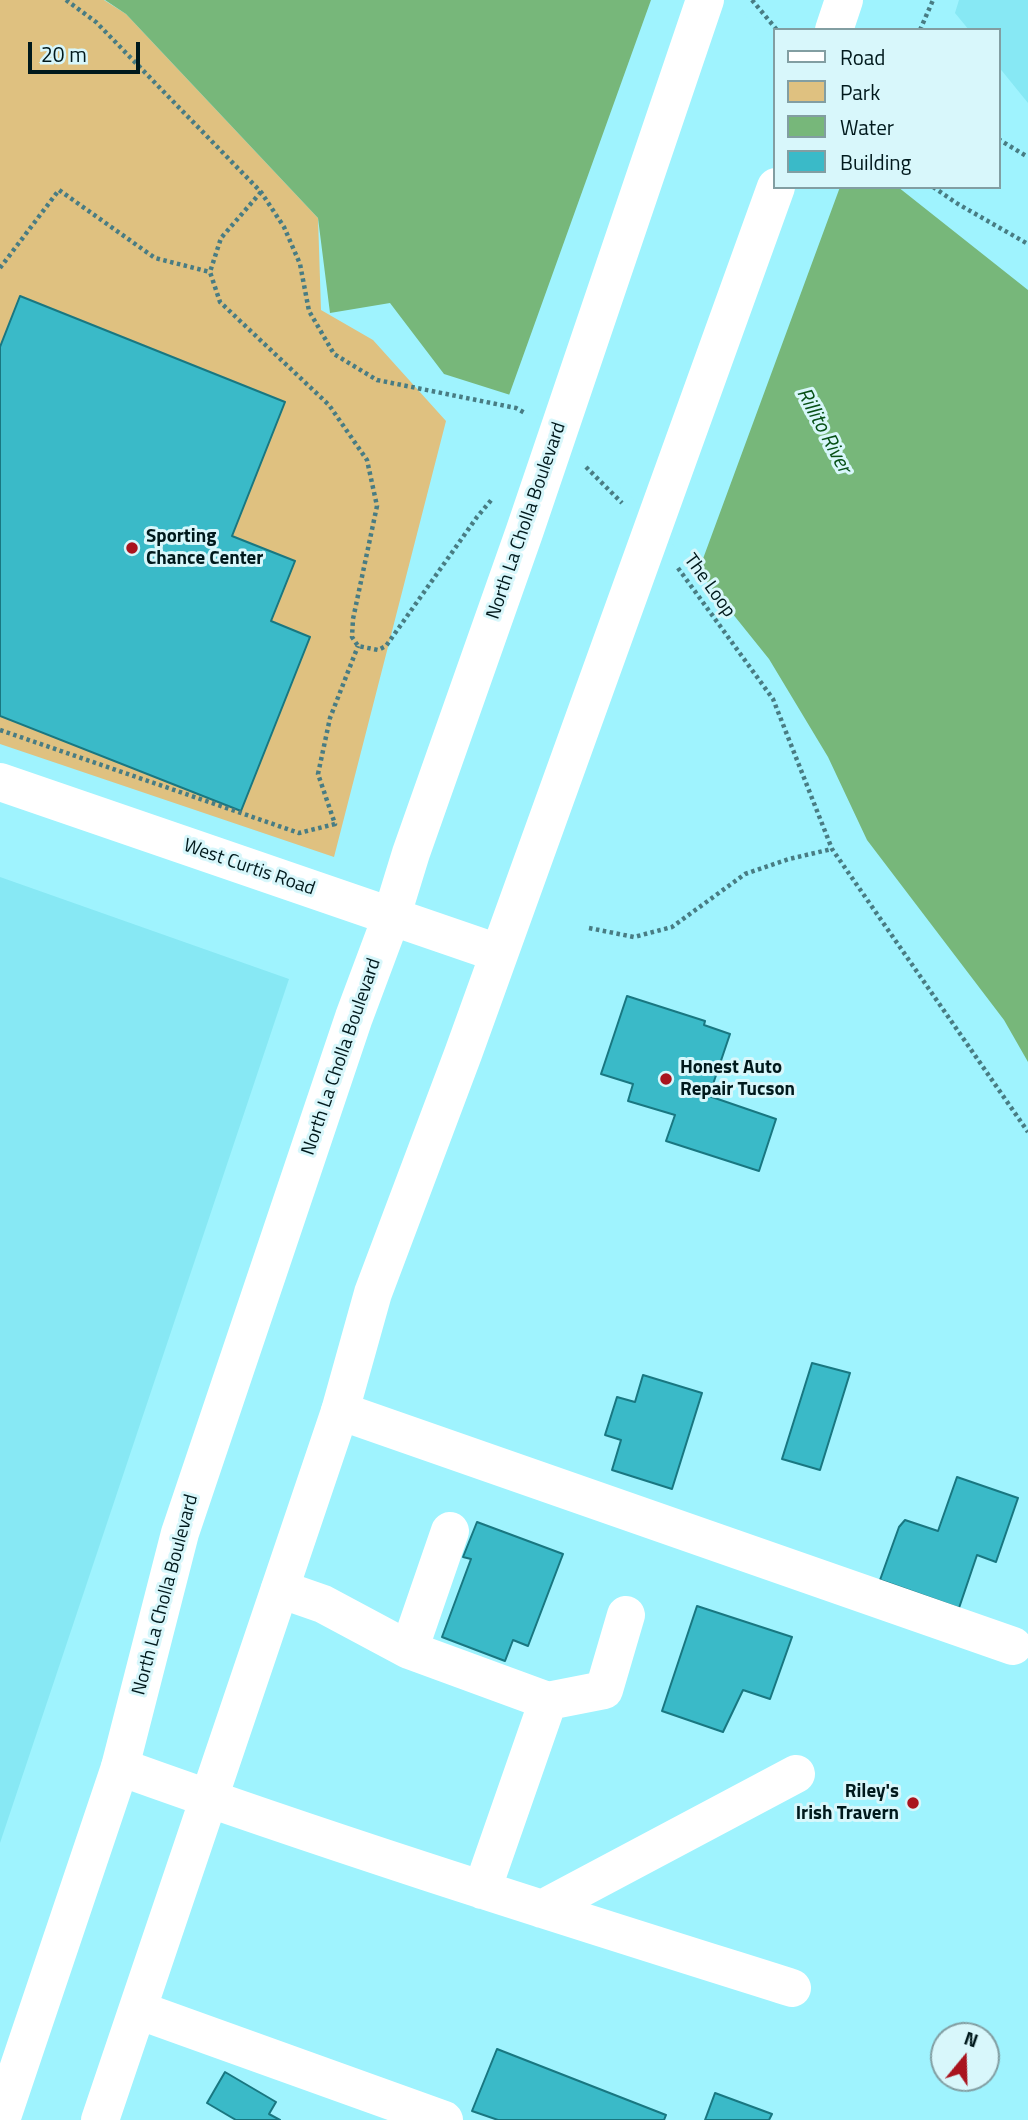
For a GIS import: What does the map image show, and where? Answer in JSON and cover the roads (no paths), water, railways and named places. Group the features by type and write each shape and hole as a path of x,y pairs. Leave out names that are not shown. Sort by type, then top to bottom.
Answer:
{"main road":[{"name":"North La Cholla Boulevard","path":"1,2120 120,1767 180,1533 354,1017 391,918 411,853 524,533 705,0"},
{"path":"835,28 844,0"},
{"path":"100,2120 340,1411 373,1293 459,1064 775,189"},
{"name":"West Curtis Road","path":"0,782 498,953"},
{"path":"340,1411 1013,1646"},
{"path":"409,1650 450,1531"},
{"path":"280,1589 323,1604 409,1650 548,1701 604,1690 626,1615"},
{"path":"482,1890 548,1701"},
{"path":"120,1767 482,1890 792,1987"},
{"path":"542,1909 796,1774"},
{"path":"138,2010 444,2120"}],"water":[{"name":"Rillito River","path":"105,0 732,0 772,178 772,189 901,189 1028,290 1028,1062 1004,1020 867,840 828,757 769,659 646,506 523,399 444,374 390,303 330,313 318,218 126,14"}],"place":[{"name":"Sporting Chance Center","path":"132,548"},
{"name":"Honest Auto Repair Tucson","path":"666,1079"},
{"name":"Riley's Irish Travern","path":"913,1803"}]}
